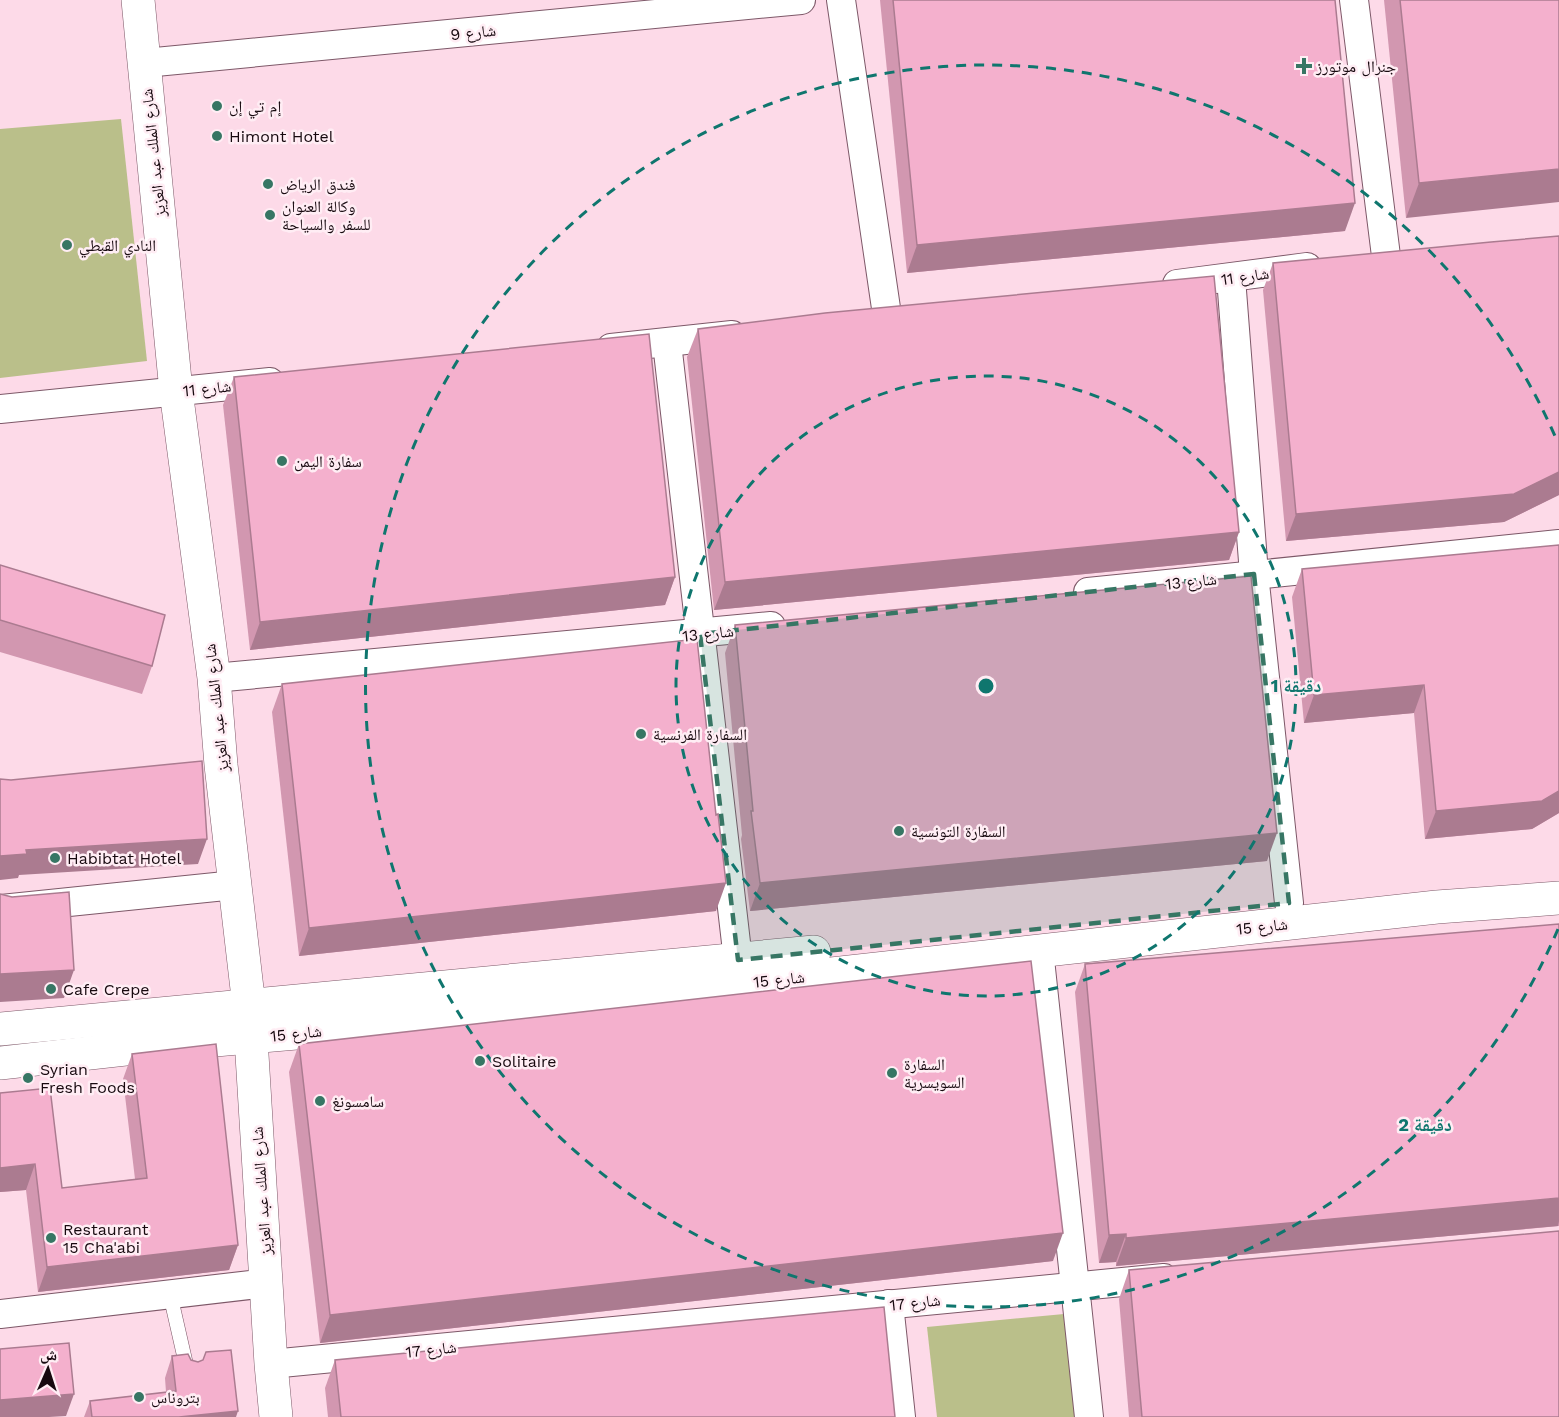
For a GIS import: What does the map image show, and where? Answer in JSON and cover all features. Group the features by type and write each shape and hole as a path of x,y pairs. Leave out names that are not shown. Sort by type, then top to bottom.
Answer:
{"street":[{"name":"شارع الملك عبد العزيز","path":"138,0 176,391 214,678 210,766 235,885 250,1022 276,1417"},
{"name":"شارع 9","path":"145,63 801,0"},
{"path":"841,0 887,315"},
{"path":"1354,0 1387,256"},
{"name":"شارع 11","path":"1148,287 1331,264"},
{"path":"1231,278 1254,574 1289,903"},
{"path":"585,351 759,331"},
{"path":"667,343 740,972"},
{"name":"شارع 11","path":"0,409 293,380"},
{"name":"شارع 13","path":"1065,594 1559,544"},
{"name":"شارع 13","path":"214,678 794,624"},
{"name":"شارع 15","path":"0,1029 250,1022 740,972 1289,903 1449,889 1559,876"},
{"path":"0,909 235,885"},
{"name":"شارع 15","path":"740,972 1039,950 1437,908 1559,898"},
{"path":"1039,950 1089,1417"},
{"name":"شارع 15","path":"0,1063 170,1044 250,1022"},
{"name":"شارع 17","path":"271,1364 1193,1275"},
{"path":"0,1314 267,1282"},
{"path":"889,1304 901,1417"}],"lane":[{"path":"170,1294 189,1375"}],"highlighted area":[{"path":"1254,574 1289,903 738,960 700,634"}],"green space":[{"name":"النادي القبطي","path":"121,119 147,361 0,378 0,129"},
{"path":"1064,1314 1075,1417 937,1417 927,1327"}],"building":[{"path":"893,0 1335,0 1355,203 917,245"},
{"path":"1400,0 1559,0 1559,169 1419,183"},
{"path":"1559,236 1559,472 1514,494 1296,514 1273,263"},
{"path":"1214,276 1239,532 725,582 698,329 825,313"},
{"path":"649,334 675,577 260,622 234,377"},
{"path":"1559,545 1559,791 1542,801 1436,811 1424,685 1314,695 1302,569"},
{"path":"0,565 165,615 152,666 0,620"},
{"path":"1251,576 1277,833 760,883 751,811 753,811 735,625"},
{"path":"697,639 716,815 718,814 726,883 309,928 282,684"},
{"path":"202,761 207,839 26,850 27,854 0,856 0,779 11,780"},
{"path":"69,892 74,970 0,974 0,894 12,897"},
{"path":"1559,924 1559,1198 1126,1238 1126,1234 1109,1235 1085,964"},
{"path":"1031,961 1063,1233 330,1315 299,1044"},
{"path":"216,1044 238,1245 47,1267 35,1164 0,1168 0,1093 50,1088 62,1188 147,1178 132,1054"},
{"path":"1559,1231 1559,1417 1142,1417 1129,1270"},
{"path":"884,1307 895,1417 341,1417 335,1360"},
{"path":"69,1343 74,1394 0,1400 0,1349"},
{"path":"231,1350 238,1411 179,1417 92,1417 90,1401 176,1391 172,1356 188,1354 191,1360 198,1362 203,1360 206,1352"}],"place":[{"name":"جنرال موتورز","path":"1304,66"},
{"name":"إم تي إن","path":"217,106"},
{"name":"Himont Hotel","path":"217,136"},
{"name":"فندق الرياض","path":"268,184"},
{"name":"وكالة العنوان للسفر والسياحة","path":"270,215"},
{"name":"النادي القبطي","path":"67,245"},
{"name":"سفارة اليمن","path":"282,461"},
{"name":"السفارة الفرنسية","path":"641,734"},
{"name":"السفارة التونسية","path":"899,831"},
{"name":"Habibtat Hotel","path":"55,858"},
{"name":"Cafe Crepe","path":"51,989"},
{"name":"Solitaire","path":"480,1061"},
{"name":"السفارة السويسرية","path":"892,1073"},
{"name":"Syrian Fresh Foods","path":"28,1078"},
{"name":"سامسونغ","path":"320,1101"},
{"name":"Restaurant 15 Cha'abi","path":"51,1238"},
{"name":"بتروناس","path":"139,1397"}]}
